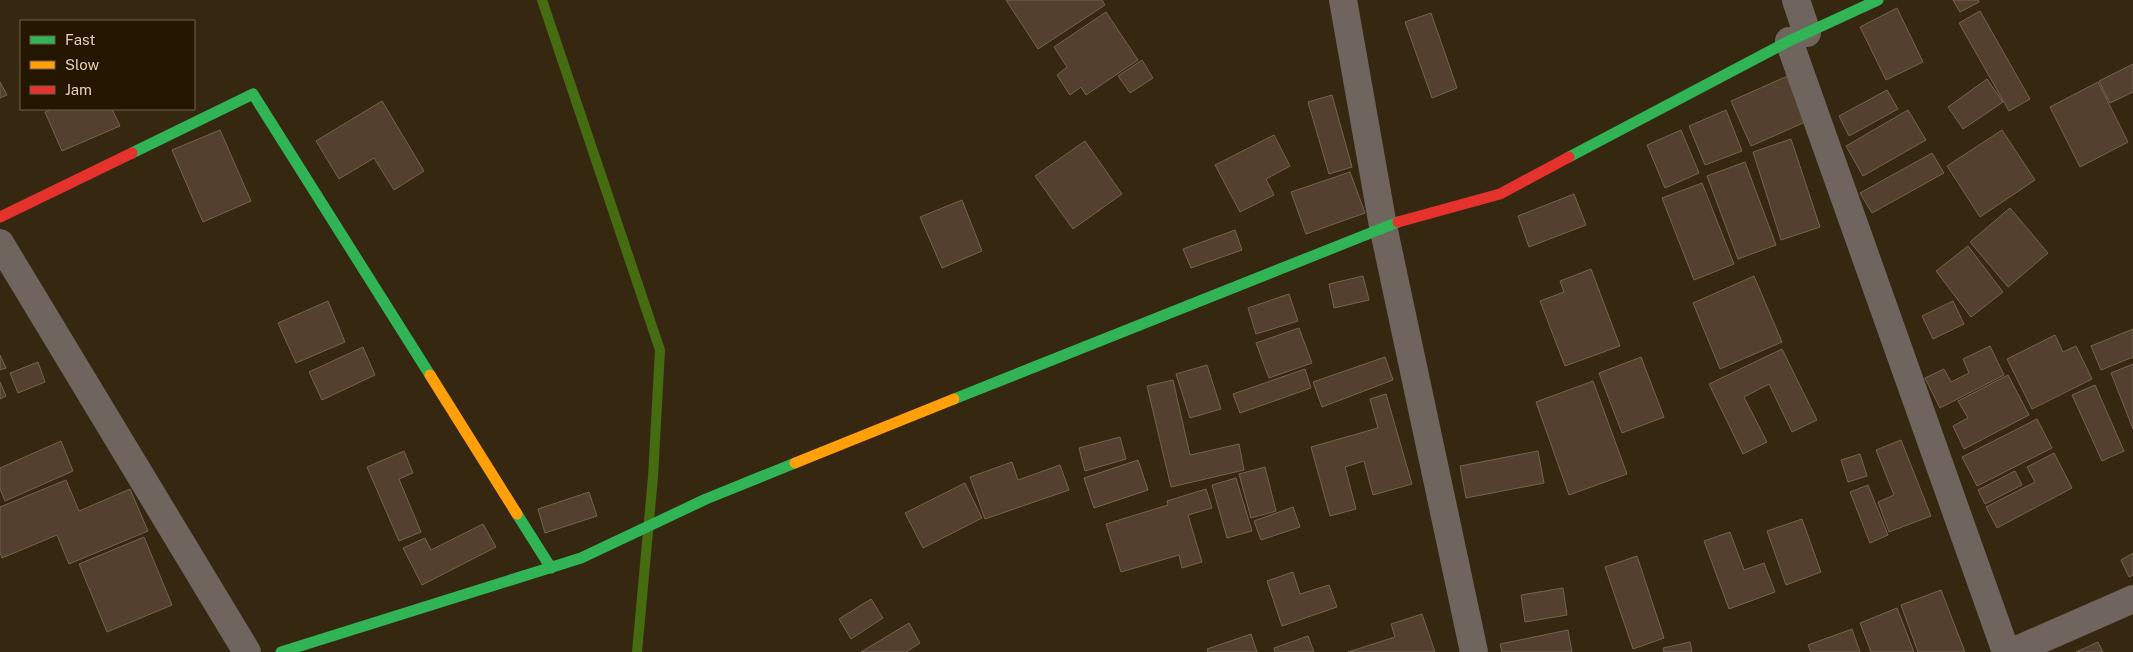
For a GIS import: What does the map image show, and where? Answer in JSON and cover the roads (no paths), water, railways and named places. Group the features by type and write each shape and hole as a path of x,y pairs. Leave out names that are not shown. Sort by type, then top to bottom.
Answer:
{"street":[{"path":"1343,0 1383,226 1474,652"},
{"path":"1796,0 1798,37 2006,652"},
{"path":"281,652 581,558 706,499 1383,226 1500,194 1798,37 1878,0"},
{"path":"0,217 253,94 551,568"},
{"path":"0,243 247,652"},
{"path":"2012,652 2133,599"}],"waterway":[{"path":"542,0 660,350 653,477 637,652"}]}
